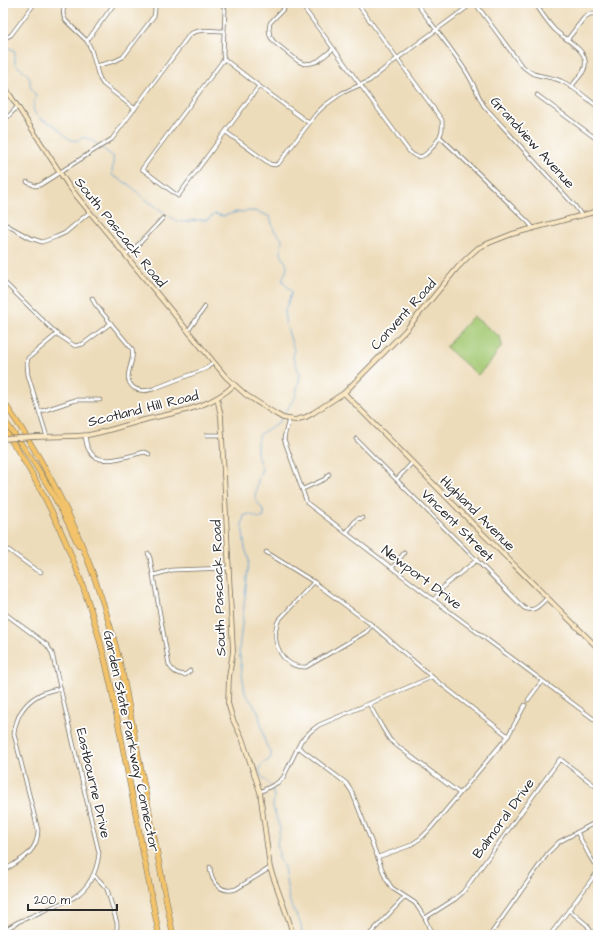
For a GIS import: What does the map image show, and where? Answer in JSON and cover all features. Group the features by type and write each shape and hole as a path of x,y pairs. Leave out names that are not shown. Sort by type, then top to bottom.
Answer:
{"highway":[{"path":"3,401 35,451 61,498 79,536 97,583"},
{"path":"3,419 27,453 53,495 71,528 97,583"},
{"name":"Garden State Parkway Connector","path":"3,428 30,470 53,512 74,562 94,618 114,697 159,935"},
{"name":"Garden State Parkway Connector","path":"97,583 111,628 123,676 172,935"}],"street":[{"path":"3,37 11,35 35,3"},
{"path":"66,3 63,8 64,17 66,21 87,41 100,80 135,109"},
{"path":"87,41 115,3"},
{"path":"96,66 118,60 126,54 154,16 156,11 154,3"},
{"path":"227,3 223,4 225,10 224,59 309,123"},
{"path":"289,3 270,23 270,36 274,42 304,64 318,61 333,48"},
{"path":"300,3 412,154 421,157 426,155 430,152 440,137 443,126 442,120 357,3"},
{"name":"Grandview Avenue","path":"416,3 468,75 484,106 575,206 582,216"},
{"path":"226,132 270,164 275,166 279,163 320,110 332,99 342,93 369,82 398,58 474,3 527,70 534,74 552,78 571,86 598,106"},
{"path":"535,3 555,30 579,49 584,55 585,66 583,72 571,86"},
{"path":"567,40 584,18 590,14 598,14"},
{"path":"27,182 35,186 40,185 112,139 190,34 194,31 200,30 224,31"},
{"path":"224,59 142,169 178,196 258,86"},
{"name":"South Pascack Road","path":"3,84 68,185 213,362 234,385"},
{"path":"537,95 598,140"},
{"path":"3,122 18,106"},
{"path":"440,137 533,228"},
{"name":"Convent Road","path":"288,419 300,419 306,417 344,393 406,330 446,281 478,248 512,234 598,211"},
{"path":"3,223 30,238 42,242 56,238 65,233 90,212"},
{"path":"126,256 163,218"},
{"path":"3,281 57,334 75,346 83,344 111,323"},
{"path":"92,298 95,304 132,349 133,354 128,372 128,378 130,383 140,391 147,391 200,371 213,362"},
{"path":"188,331 205,307"},
{"path":"47,436 28,375 27,364 28,358 57,334"},
{"path":"234,385 246,395 276,414 288,419"},
{"name":"Scotland Hill Road","path":"3,439 85,435 102,432 183,412 201,406 217,398 234,385"},
{"name":"Highland Avenue","path":"344,393 412,463 598,648"},
{"name":"South Pascack Road","path":"217,398 221,416 233,651 229,677 228,703 233,720 242,738 260,792 270,868 293,935"},
{"path":"39,412 72,400 100,400"},
{"name":"Newport Drive","path":"288,419 284,439 308,503 315,510 595,720"},
{"path":"85,435 89,451 93,456 100,460 109,461 144,452 149,454"},
{"path":"208,435 222,436"},
{"name":"Vincent Street","path":"356,439 397,478 524,608 530,610 535,609 548,598"},
{"path":"397,478 412,463"},
{"path":"302,489 325,479 329,474"},
{"path":"346,533 357,519 363,518"},
{"path":"3,546 41,572"},
{"path":"266,552 314,582 372,625 432,677 508,736"},
{"path":"148,553 154,575 169,665 172,670 178,674 185,675 190,671"},
{"path":"392,568 404,553"},
{"path":"434,600 445,585 477,560"},
{"path":"154,575 172,570 229,568"},
{"path":"314,582 278,621 275,628 276,644 288,662 300,667 306,667 366,632 372,625"},
{"name":"Eastbourne Drive","path":"3,612 47,645 52,653 99,853 93,876 88,885 79,894 18,922 3,931"},
{"path":"260,792 273,786 283,778 301,741 311,730 319,725 432,677"},
{"path":"528,700 542,681"},
{"path":"3,871 33,850 38,836 38,830 14,734 17,721 20,714 31,700 41,694 61,688"},
{"path":"368,704 390,740 459,793"},
{"path":"378,857 409,846 421,838 430,829 508,736 525,705"},
{"path":"298,747 346,783 352,792 386,879 392,888 415,903 425,918 432,935"},
{"name":"Balmoral Drive","path":"425,918 455,899 463,892 560,759 598,788"},
{"path":"490,935 548,853 559,842 598,821"},
{"path":"550,935 598,871 577,832"},
{"path":"210,867 214,881 224,890 230,891 236,889 270,868"},
{"path":"93,876 107,889 117,922 118,928 116,932"},
{"path":"369,935 405,897"},
{"path":"569,910 588,925 593,935"}],"green space":[{"path":"473,316 500,337 502,345 492,360 478,375 446,347"}],"waterway":[{"path":"3,46 14,50 15,64 29,77 31,87 36,96 33,108 35,114 42,120 54,125 69,139 80,140 84,137 113,156 112,175 130,185 141,196 176,221 185,222 207,220 215,214 223,216 237,212 254,211 270,217 274,230 282,239 281,254 287,265 286,272 282,279 292,292 285,310 285,321 294,350 293,358 300,374 295,397 283,416"},
{"path":"270,785 262,777 259,771 262,764 270,759 271,754 265,742 258,711 245,693 239,651 249,560 245,548 242,525 244,516 249,514 263,518 263,510 255,497 262,468 257,455 257,442 260,434 279,422 281,418"},
{"path":"272,787 274,797 273,807 280,828 277,844 279,860 284,867 289,899 301,925 302,935"}]}
